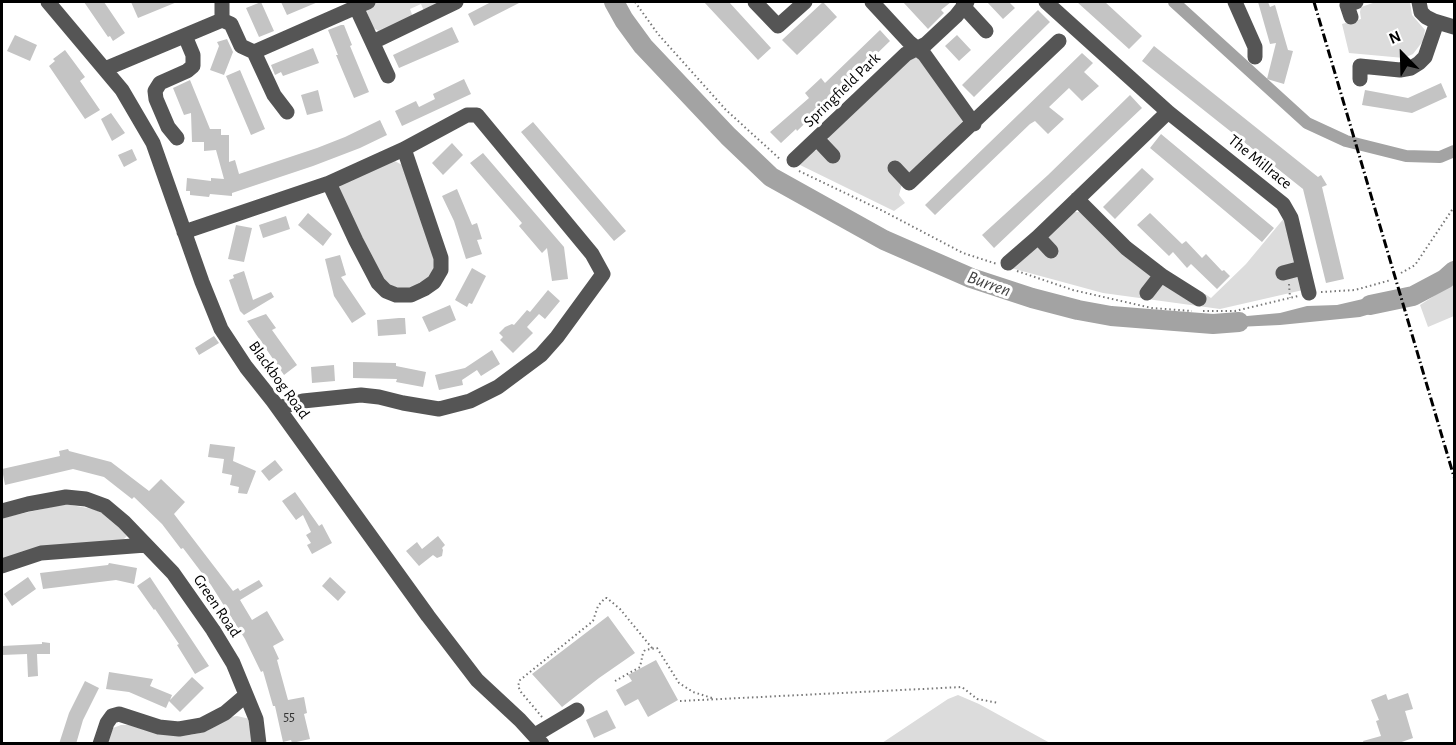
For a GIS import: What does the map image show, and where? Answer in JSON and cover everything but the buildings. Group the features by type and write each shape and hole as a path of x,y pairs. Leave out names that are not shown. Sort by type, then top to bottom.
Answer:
{"street":[{"name":"Blackbog Road","path":"48,2 105,69 133,107 153,144 221,329 246,367 477,680 538,740"},
{"path":"222,2 222,20"},
{"path":"373,42 456,2"},
{"path":"754,2 778,26 800,3"},
{"path":"872,2 917,48 974,124"},
{"name":"The Millrace","path":"1046,2 1168,112 1283,204 1291,218 1309,293"},
{"path":"1235,2 1255,47 1255,57"},
{"path":"1351,17 1347,5 1356,2"},
{"path":"1419,2 1421,12 1437,22 1455,27"},
{"path":"254,52 362,4 373,42 388,76"},
{"name":"Springfield Park","path":"791,164 906,54 926,44 956,16 965,4 986,31"},
{"path":"105,69 222,20 231,24 241,46 254,52 274,94 287,112"},
{"path":"1360,79 1360,66 1400,70 1411,68 1419,63 1425,57 1437,22"},
{"path":"177,138 168,127 155,92 160,83 193,66 193,55 185,36"},
{"path":"895,168 909,183 1059,42"},
{"path":"1008,266 1168,112"},
{"path":"184,232 329,183 404,149 467,115 477,115 592,254 603,274 541,355 498,387 470,401 439,409 361,395 303,401 278,408"},
{"path":"817,139 833,156"},
{"path":"329,183 378,283 386,291 396,295 411,295 434,282 441,270 441,258 404,149"},
{"path":"1077,200 1126,248 1161,275 1199,298"},
{"path":"1038,237 1051,251"},
{"path":"1283,273 1302,268"},
{"path":"1148,293 1161,275"},
{"name":"Green Road","path":"2,511 66,497 86,499 105,506 124,522 173,573 213,630 233,663 256,719 259,744"},
{"path":"2,566 41,553 146,545"},
{"path":"100,744 107,723 112,716 119,714 159,727 179,729 202,725 225,713 245,696"},
{"path":"538,740 550,726 577,710"}],"path":[{"path":"636,2 658,34 726,110 791,164 963,253 1008,266 1073,290 1152,308 1235,311 1309,293 1355,290 1391,280"},
{"path":"1401,273 1415,265 1455,207"},
{"path":"550,726 521,692 518,686 519,680 593,621 601,601 607,598 620,609 652,648"},
{"path":"615,681 640,667 642,653 657,648 679,683 693,692 714,699"},
{"path":"680,701 962,687 977,699 999,703"}],"shaded area":[{"path":"376,2 446,2 424,11 421,4 410,9 413,17 379,31 373,28 367,12 370,4"},
{"path":"1376,2 1410,2 1412,15 1425,30 1423,41 1413,54 1404,58 1349,53 1342,24 1361,19 1361,7"},
{"path":"917,57 965,119 902,184 899,195 905,203 894,211 798,164 812,151 818,150 828,140 829,135 907,60"},
{"path":"391,159 406,167 437,256 435,270 431,277 413,288 398,289 383,282 339,190 340,185"},
{"path":"1072,212 1080,212 1196,303 1205,294 1211,298 1246,264 1285,217 1303,290 1220,309 1103,293 1011,268"},
{"path":"1454,260 1454,276 1427,295 1407,302 1404,291 1426,282"},
{"path":"1454,283 1454,316 1428,327 1420,305"},
{"path":"1393,292 1397,306 1360,317 1280,325 1215,328 1214,319 1280,313 1307,306 1337,305"},
{"path":"65,504 93,509 104,514 127,536 121,542 2,561 2,518"},
{"path":"958,695 1050,743 882,743 948,699"},
{"path":"230,717 250,719 253,744 106,744 113,728 121,725 178,736 191,735 207,731"}],"waterway":[{"name":"Burren","path":"614,2 643,46 728,136 771,177 884,240 971,278 1078,310 1111,316 1213,324 1239,322"},
{"path":"1174,2 1307,123 1346,141 1406,156 1440,157 1454,151"},
{"name":"Burren","path":"1370,305 1413,296 1445,279 1454,271"}],"railway":[{"path":"1314,2 1454,477"}]}
